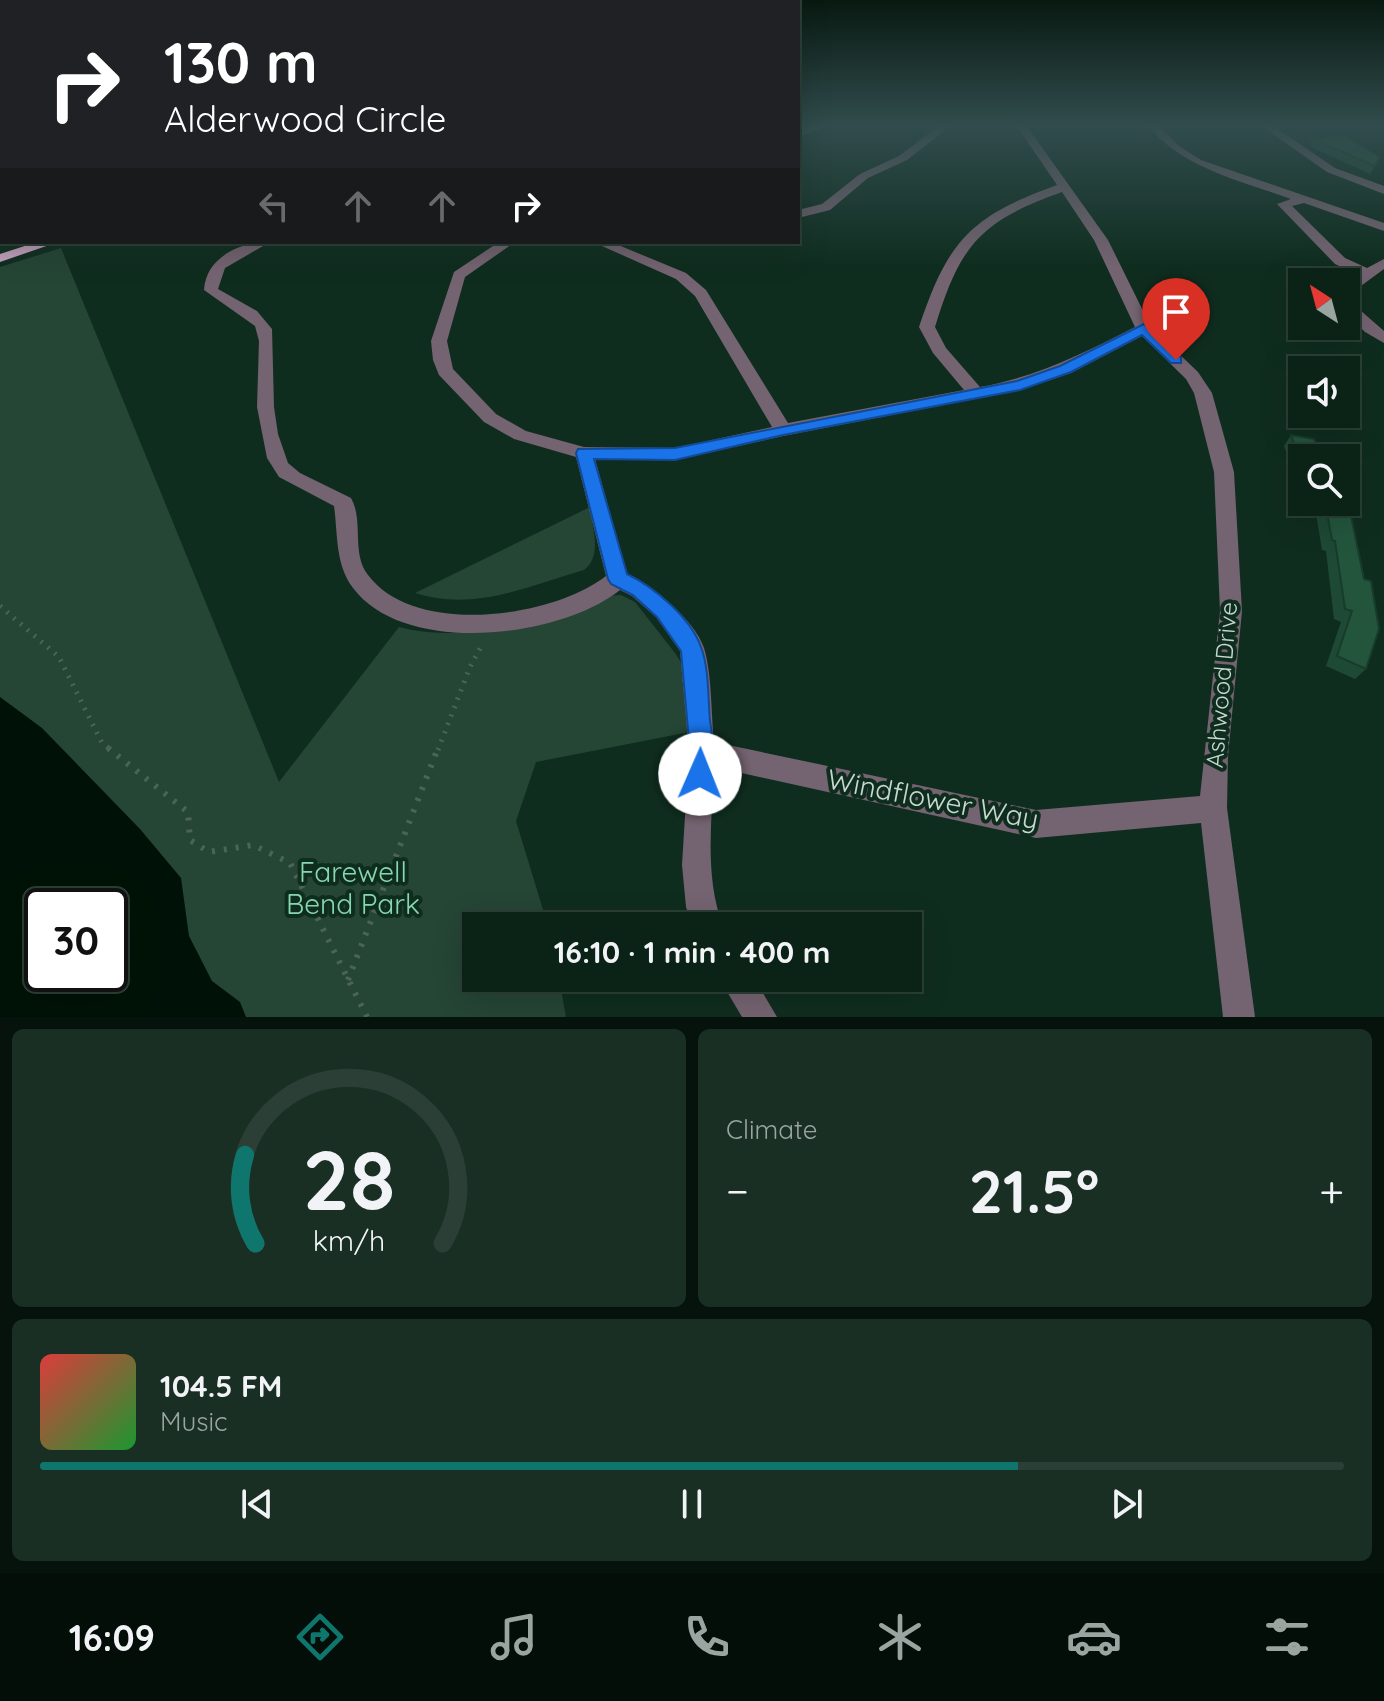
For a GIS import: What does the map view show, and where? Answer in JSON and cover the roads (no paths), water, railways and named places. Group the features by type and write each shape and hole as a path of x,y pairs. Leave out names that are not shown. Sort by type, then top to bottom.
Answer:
{"main road":[{"path":"2,255 30,244"},
{"path":"2,255 43,244"}],"street":[{"path":"800,214 826,207 872,172"},
{"path":"505,244 459,275 439,341 445,371 490,418 520,435 584,453 675,454 1038,380 1092,357 1144,329 1101,240 1054,172"},
{"path":"1226,172 1384,227"},
{"path":"1338,172 1384,190"},
{"path":"976,394 939,350 927,327 951,259 992,218 1064,187"},
{"path":"1304,200 1283,204 1340,261 1368,274"},
{"path":"259,244 215,269 210,280 211,290 258,319 264,327 267,338 264,374 273,451 288,474 336,496 344,503 350,561 359,580 373,594 415,619 440,623 497,620 593,598 618,579"},
{"path":"605,244 681,276 701,293 783,430"},
{"path":"1384,263 1347,289 1346,299 1352,313 1384,338"},
{"name":"Ashwood Drive","path":"1144,329 1192,376 1203,393 1224,472 1231,611 1215,756 1213,808 1239,1017"},
{"path":"584,453 618,579 640,590 664,611 692,648 702,752 696,865 703,912"},
{"name":"Windflower Way","path":"702,752 1036,824 1213,808"},
{"path":"744,992 761,1017"}],"park label":[{"name":"Farewell Bend Park","path":"353,888"}]}
